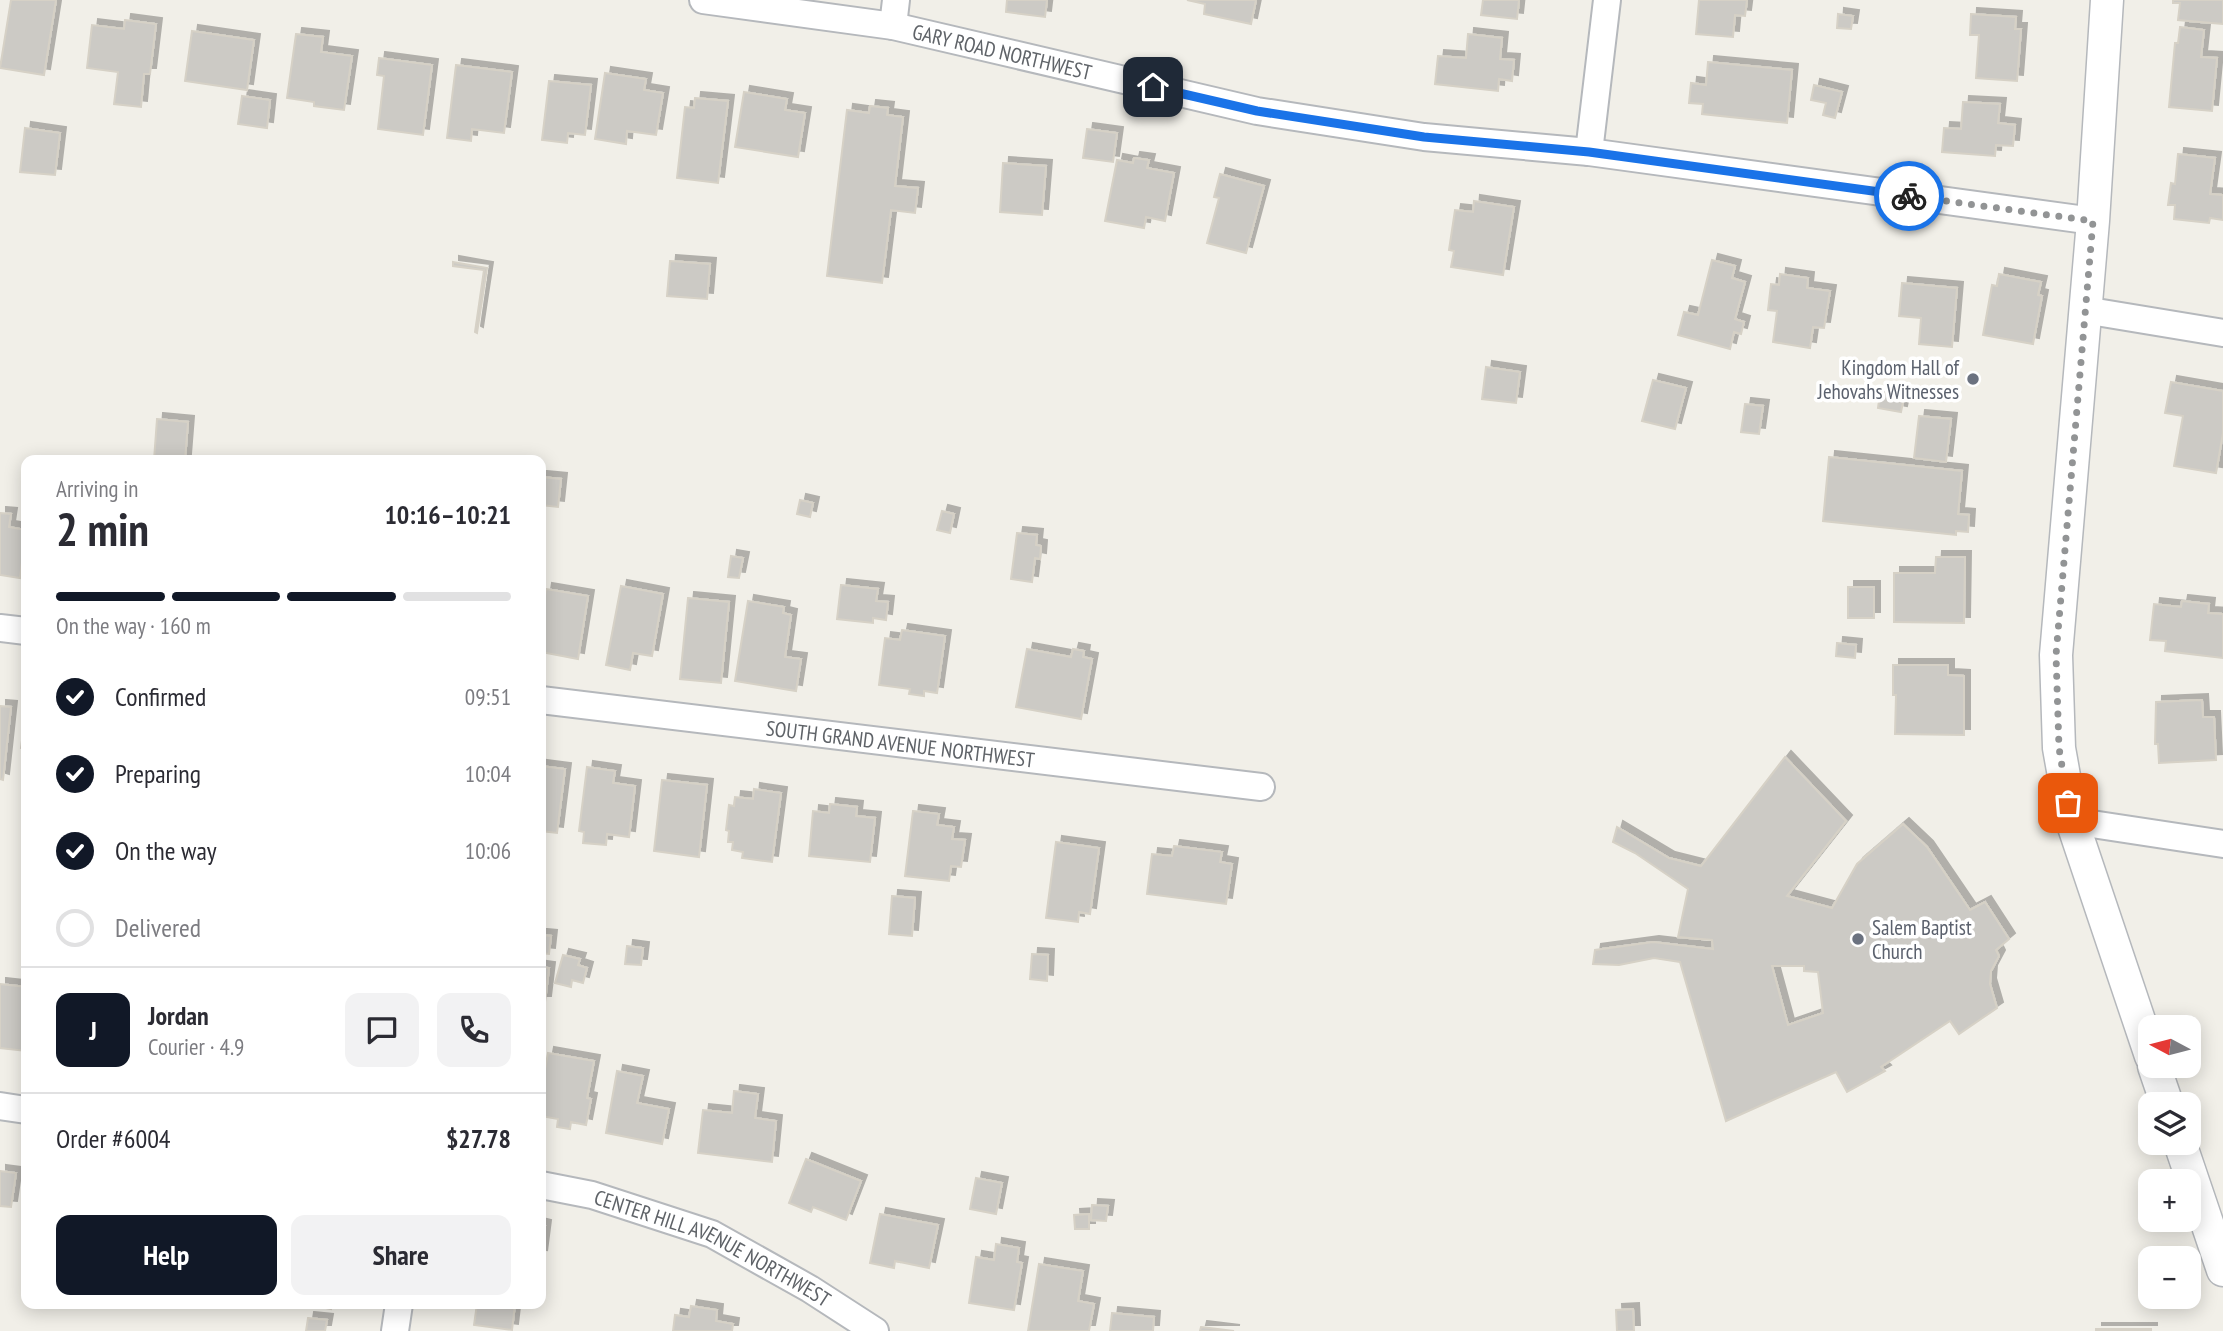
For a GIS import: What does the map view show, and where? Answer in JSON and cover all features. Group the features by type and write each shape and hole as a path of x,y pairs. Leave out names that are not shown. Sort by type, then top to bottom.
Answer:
{"street":[{"name":"GARY ROAD NORTHWEST","path":"703,0 894,13 1257,111 1424,137 1589,152 2093,221"},
{"path":"1589,152 1608,0"},
{"path":"2107,0 2093,221 2056,655 2059,748 2071,821 2138,1018"},
{"path":"2084,310 2223,332"},
{"path":"0,628 21,630"},
{"name":"SOUTH GRAND AVENUE NORTHWEST","path":"546,701 1261,787"},
{"path":"2071,821 2223,844"},
{"path":"0,1106 21,1109"},
{"path":"2184,1155 2223,1270"},
{"name":"CENTER HILL AVENUE NORTHWEST","path":"546,1186 592,1195 712,1234 810,1289 875,1331"},
{"path":"395,1331 398,1309"}],"building":[{"path":"11,0 56,0 44,75 0,68"},
{"path":"1007,0 1047,0 1045,17 1006,12"},
{"path":"1187,0 1256,0 1251,24 1204,14 1205,4"},
{"path":"1483,0 1519,0 1517,19 1481,15"},
{"path":"1699,0 1747,0 1745,16 1735,15 1733,37 1696,34"},
{"path":"2173,0 2223,0 2223,24 2178,20 2180,3 2173,3"},
{"path":"1838,14 1853,16 1851,29 1837,28"},
{"path":"1971,14 2016,17 2015,29 2021,29 2017,81 1976,78 1979,35 1970,35"},
{"path":"125,20 156,24 150,74 144,74 141,107 114,104 118,72 87,68 92,25 124,29"},
{"path":"2180,27 2204,30 2201,57 2217,58 2212,111 2169,107 2175,43 2178,43"},
{"path":"192,31 254,40 247,90 185,81"},
{"path":"296,34 323,37 321,52 352,56 344,110 314,106 314,102 287,98"},
{"path":"1468,34 1502,38 1500,59 1514,60 1512,81 1499,79 1498,91 1435,84 1438,56 1466,58"},
{"path":"379,58 432,65 423,135 378,129 384,76 377,75"},
{"path":"1708,62 1792,70 1787,123 1702,114 1703,104 1689,103 1691,83 1706,85"},
{"path":"456,65 512,72 504,133 472,129 471,141 447,138"},
{"path":"605,73 646,79 644,90 663,93 656,135 627,131 626,144 595,139"},
{"path":"549,81 591,85 585,135 568,133 567,143 542,140"},
{"path":"1814,85 1842,92 1835,118 1823,115 1826,103 1811,100"},
{"path":"744,92 787,99 785,110 805,113 798,157 735,147"},
{"path":"242,96 270,100 267,128 238,124"},
{"path":"695,98 728,101 718,183 677,178 685,107 694,108"},
{"path":"1963,102 2000,104 1998,123 2015,125 2013,146 1996,145 1995,156 1942,152 1944,128 1961,129"},
{"path":"870,106 888,108 887,115 903,117 895,186 918,188 915,213 891,210 882,283 827,276 847,110 869,113"},
{"path":"25,128 60,133 55,175 20,172"},
{"path":"1087,129 1117,133 1113,162 1083,158"},
{"path":"2178,154 2215,158 2210,194 2223,195 2223,220 2210,218 2209,223 2174,219 2175,205 2168,205 2171,183 2175,184"},
{"path":"1134,158 1149,160 1147,168 1174,173 1165,221 1146,217 1144,228 1105,221 1117,160 1133,163"},
{"path":"1003,163 1046,166 1042,215 1000,212"},
{"path":"1220,174 1264,186 1246,253 1207,243 1219,198 1214,197"},
{"path":"1474,201 1514,207 1503,275 1451,267 1454,251 1449,250 1455,210 1473,212"},
{"path":"1712,260 1735,266 1732,278 1745,282 1735,319 1744,322 1741,334 1734,332 1730,349 1678,335 1684,312 1698,315"},
{"path":"670,261 710,264 707,299 667,296"},
{"path":"453,262 487,268 477,333 484,270 453,266"},
{"path":"1780,274 1808,278 1807,288 1830,291 1824,328 1813,327 1810,348 1773,342 1777,311 1768,310 1771,284 1779,285"},
{"path":"1999,274 2041,282 2038,295 2042,296 2033,344 1983,335 1992,285 1997,286"},
{"path":"1902,283 1957,288 1952,347 1919,344 1921,318 1899,316"},
{"path":"1486,367 1520,372 1516,403 1482,399"},
{"path":"1653,380 1686,388 1675,429 1642,421"},
{"path":"2171,382 2223,391 2223,433 2216,473 2174,466 2183,416 2165,413"},
{"path":"1880,393 1904,397 1901,412 1878,408"},
{"path":"1745,404 1763,406 1759,434 1741,432"},
{"path":"1919,416 1951,419 1946,462 1914,458"},
{"path":"157,419 188,422 185,455 154,455"},
{"path":"1829,457 1962,471 1958,514 1969,515 1968,532 1956,531 1956,535 1823,521"},
{"path":"546,478 561,479 558,507 546,506"},
{"path":"800,500 813,503 810,517 797,514"},
{"path":"942,511 954,514 950,533 937,530"},
{"path":"0,513 11,514 9,527 21,529 21,570 20,578 0,575"},
{"path":"1017,533 1037,535 1036,545 1041,546 1040,559 1035,558 1032,582 1011,579"},
{"path":"731,556 743,558 739,578 728,577"},
{"path":"1936,557 1965,557 1964,623 1894,622 1894,573 1935,573"},
{"path":"841,585 878,589 876,601 888,602 886,620 873,618 873,623 837,619"},
{"path":"621,586 663,594 652,656 633,653 630,670 606,665"},
{"path":"1848,587 1874,587 1874,618 1848,618"},
{"path":"546,589 588,596 578,659 546,653"},
{"path":"688,598 729,602 721,683 680,679"},
{"path":"748,601 784,607 783,613 791,615 785,657 801,659 796,691 735,681"},
{"path":"2182,601 2209,604 2208,613 2223,614 2223,658 2165,651 2166,641 2150,640 2154,604 2181,607"},
{"path":"902,630 945,636 937,693 924,691 924,696 909,694 910,689 879,685 885,638 900,640"},
{"path":"1837,643 1856,645 1855,658 1836,656"},
{"path":"1027,649 1071,657 1073,649 1084,651 1083,657 1092,659 1081,719 1016,707"},
{"path":"1893,665 1948,665 1948,675 1964,676 1964,735 1895,734 1896,695 1893,695"},
{"path":"2202,700 2203,717 2214,717 2216,760 2159,763 2158,744 2155,744 2156,702"},
{"path":"0,706 11,707 3,780 0,779"},
{"name":"Salem Baptist Church","path":"1785,757 1846,821 1787,896 1832,908 1857,864 1903,824 1927,847 1970,910 1985,902 2009,939 1996,950 1999,956 1991,971 1990,984 1997,1008 1959,1034 1950,1021 1881,1067 1885,1071 1847,1092 1836,1072 1726,1121 1680,962 1654,958 1619,965 1593,964 1595,950 1653,942 1713,949 1712,940 1678,937 1688,889 1635,853 1613,842 1617,827 1669,858 1701,866","holes":["1772,966 1804,966 1804,971 1818,972 1823,1013 1788,1025"]},
{"path":"546,767 565,769 557,833 546,832"},
{"path":"587,767 615,771 613,783 635,786 629,837 607,834 606,845 583,843 584,832 579,831"},
{"path":"662,780 707,785 699,857 654,851"},
{"path":"754,789 781,793 772,862 742,858 743,852 732,850 733,842 728,842 729,831 726,830 729,805 734,806 735,797 753,799"},
{"path":"830,804 857,807 856,816 875,818 870,862 809,856 813,811 829,813"},
{"path":"913,811 939,814 937,825 954,827 952,839 965,840 961,867 951,866 949,881 905,876"},
{"path":"1056,842 1099,848 1090,914 1079,912 1078,922 1046,918"},
{"path":"1174,846 1222,852 1220,862 1232,864 1226,904 1147,894 1152,854 1172,856"},
{"path":"892,896 915,898 912,936 889,934"},
{"path":"546,936 551,936 549,954 546,954"},
{"path":"627,946 643,948 641,965 625,964"},
{"path":"1032,954 1048,955 1047,981 1030,979"},
{"path":"563,955 580,959 578,965 587,968 583,983 572,980 571,987 555,983"},
{"path":"546,968 549,968 546,994"},
{"path":"0,984 21,986 21,1050 0,1048"},
{"path":"548,1053 594,1061 587,1098 591,1099 586,1125 571,1122 570,1129 557,1127 558,1119 546,1117"},
{"path":"617,1071 643,1076 637,1103 669,1109 662,1144 606,1133"},
{"path":"734,1091 758,1094 755,1118 776,1121 772,1162 698,1153 703,1110 732,1113"},
{"path":"806,1159 861,1181 846,1220 813,1207 811,1212 789,1203"},
{"path":"0,1171 16,1173 11,1207 0,1206"},
{"path":"976,1178 1002,1183 996,1214 970,1209"},
{"path":"1092,1205 1108,1206 1106,1221 1091,1220"},
{"path":"880,1214 938,1225 929,1268 895,1261 894,1268 870,1263"},
{"path":"1089,1214 1089,1229 1075,1229 1074,1215"},
{"path":"996,1244 1019,1248 1017,1262 1022,1263 1014,1310 969,1303 976,1257 994,1260"},
{"path":"1039,1264 1083,1271 1078,1301 1094,1304 1089,1331 1028,1331"},
{"path":"691,1306 717,1310 716,1321 733,1324 732,1331 673,1331 675,1315 689,1317"},
{"path":"476,1309 514,1309 512,1330 474,1325"},
{"path":"1633,1309 1634,1331 1617,1331 1616,1310"},
{"path":"1112,1313 1154,1317 1153,1331 1110,1331"},
{"path":"308,1318 327,1320 325,1331 306,1331"},
{"path":"1201,1327 1234,1331 1200,1331"},
{"path":"2151,1329 2151,1331 2096,1331"}],"way so far":[{"path":"1909,196 2093,221 2056,655 2059,748 2068,803"}],"place":[{"name":"Kingdom Hall of Jehovahs Witnesses","path":"1973,379"},
{"name":"Salem Baptist Church","path":"1858,939"}],"route":[{"path":"1153,87 1257,111 1424,137 1589,152 1909,196"}]}
